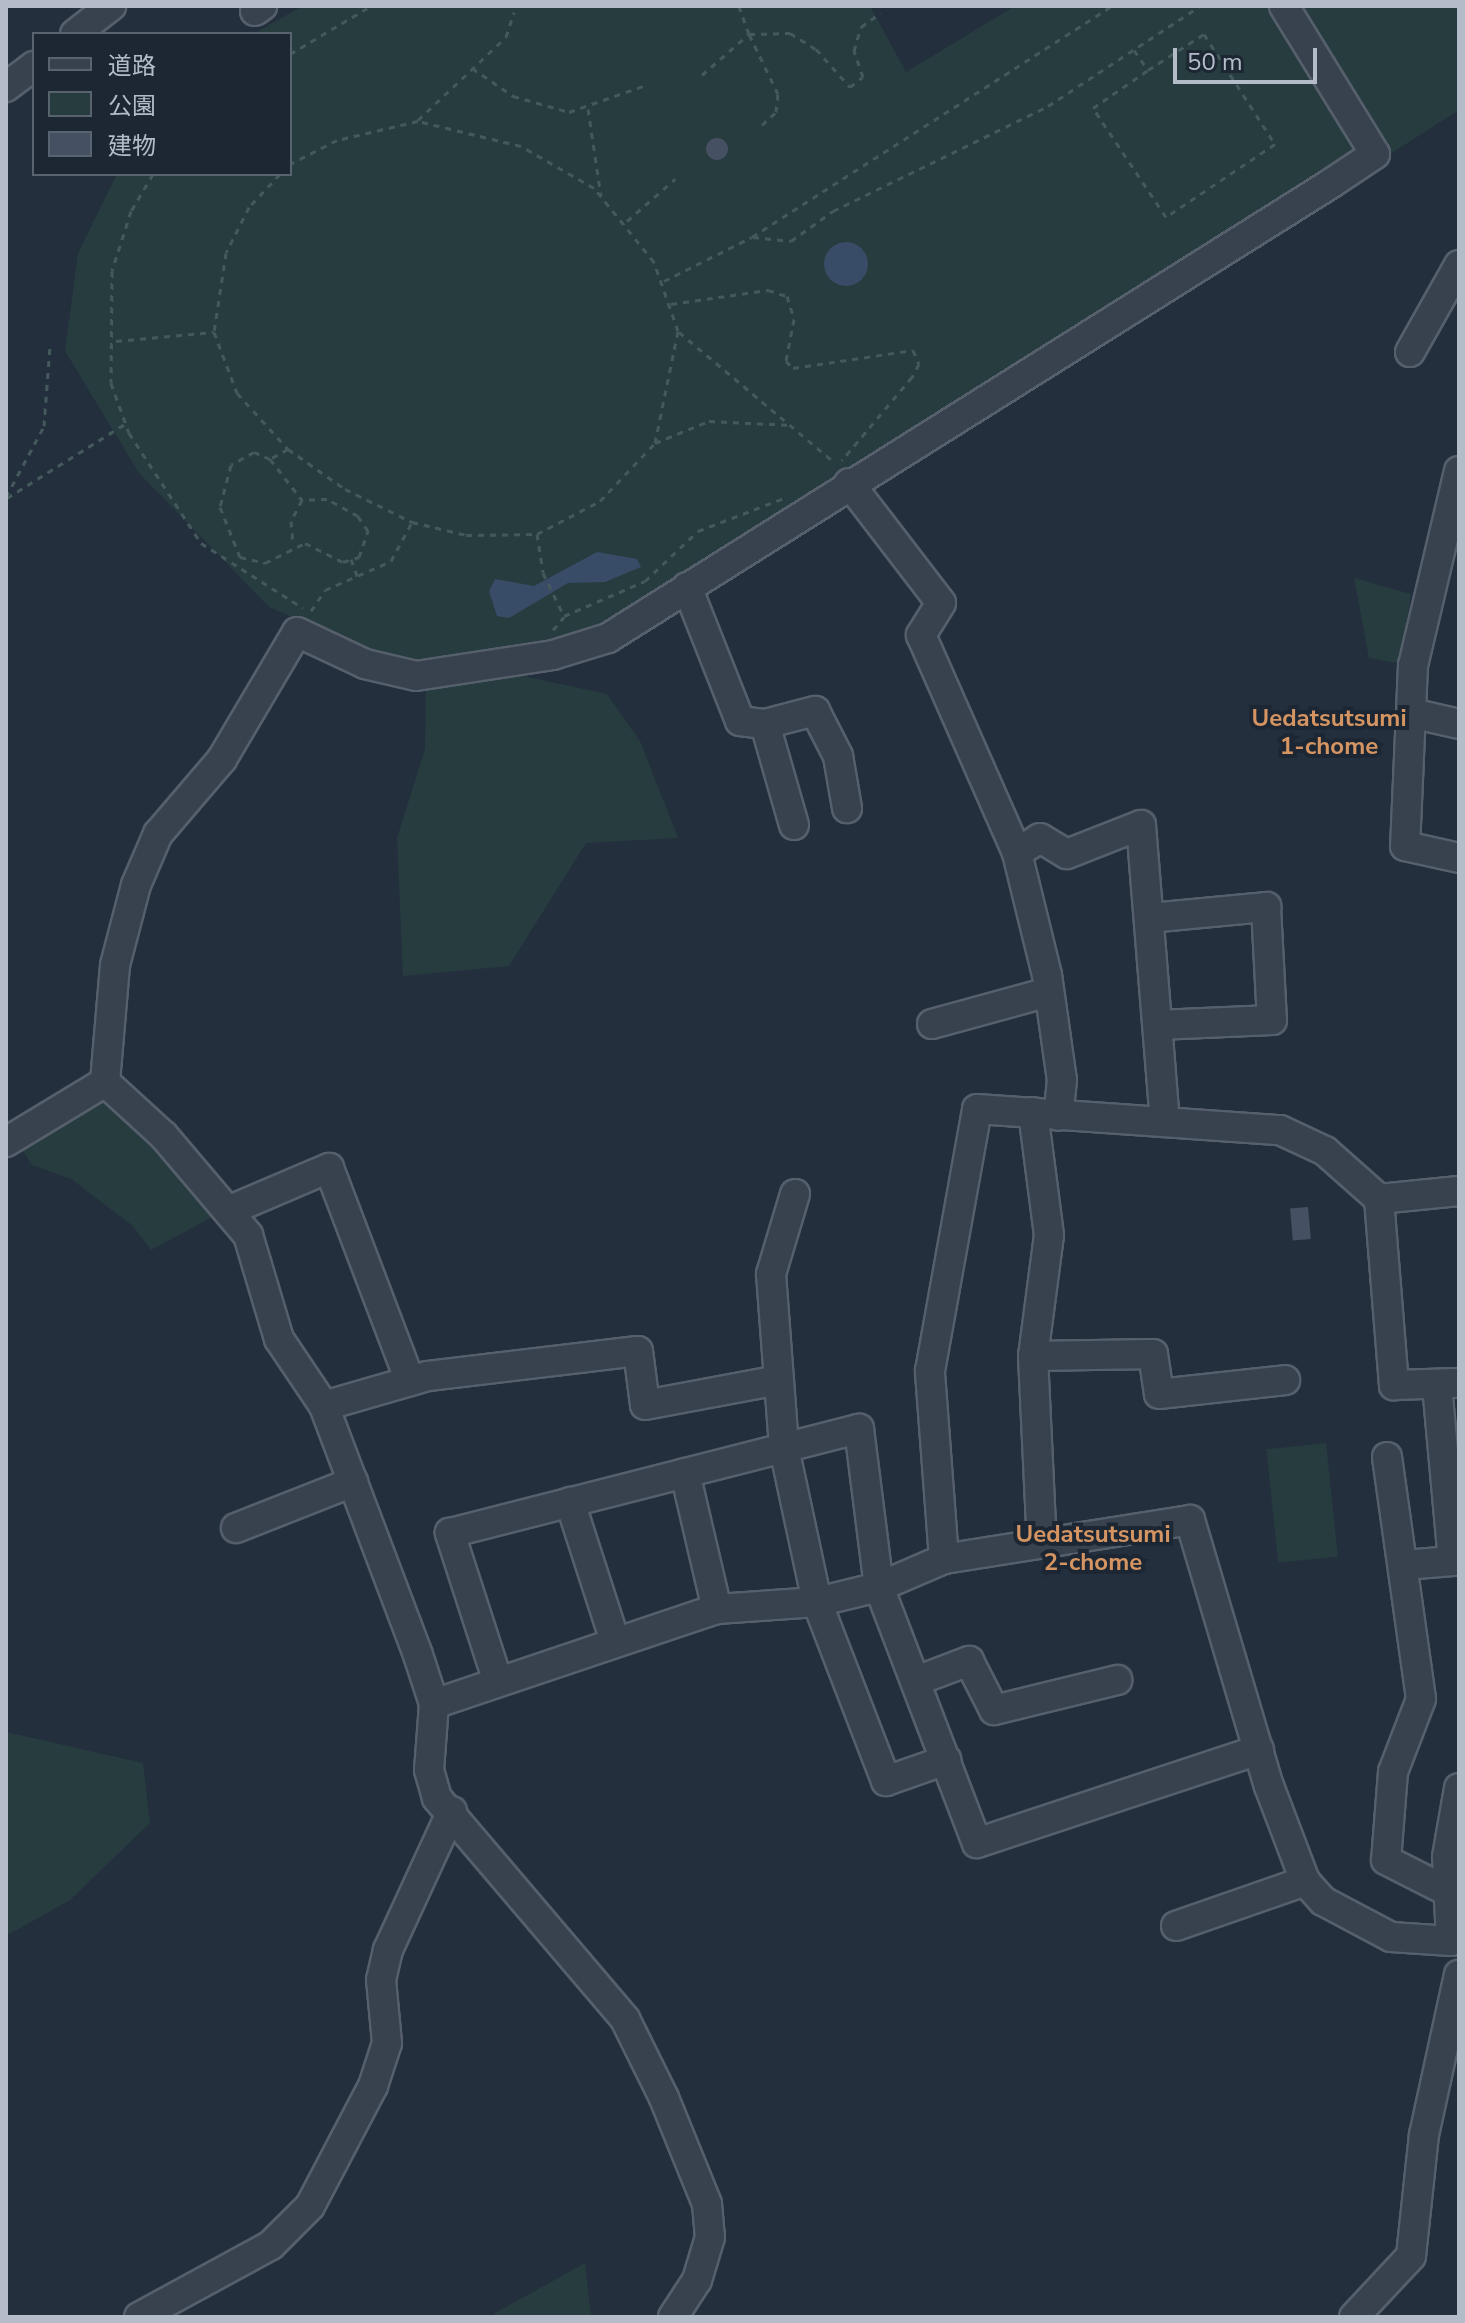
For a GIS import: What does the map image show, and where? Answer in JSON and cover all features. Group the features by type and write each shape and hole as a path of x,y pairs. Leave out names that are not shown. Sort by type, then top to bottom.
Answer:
{"street":[{"path":"78,32 111,6"},
{"path":"673,2317 697,2280 710,2237 707,2204 664,2098 625,2019 452,1811 437,1798 429,1770 434,1704 324,1406 279,1339 248,1235 105,1082 115,965 136,885 158,834 222,759 297,632 365,664 416,676 459,673 608,638 687,587 841,474 1375,154 1284,6"},
{"path":"6,87 32,68"},
{"path":"1410,352 1459,265"},
{"path":"1459,471 1413,665 1405,846 1459,858"},
{"path":"841,474 941,603 921,635 1017,853 1049,992 1062,1080 1046,1114 1049,1235 1033,1356 1042,1544"},
{"path":"687,587 740,721 765,724 815,711 838,756 847,808"},
{"path":"1411,713 1459,724"},
{"path":"765,724 794,825"},
{"path":"1017,853 1040,838 1067,854 1141,825 1165,1122"},
{"path":"1149,918 1266,907 1272,1020 1158,1025"},
{"path":"932,1024 1049,992"},
{"path":"6,1142 105,1082"},
{"path":"944,1559 930,1371 977,1109 1280,1130 1325,1151 1379,1199 1394,1385 1448,1384 1456,1561 1404,1565"},
{"path":"228,1211 329,1168 410,1381"},
{"path":"1379,1199 1459,1191"},
{"path":"795,1194 771,1274 784,1448 817,1602 886,1781 946,1760"},
{"path":"324,1406 410,1381 638,1351 645,1405 779,1380"},
{"path":"1033,1356 1153,1354 1159,1394 1285,1380"},
{"path":"498,1682 450,1533 859,1429 879,1587 977,1843 1259,1750"},
{"path":"1387,1457 1421,1699 1393,1772 1386,1860 1449,1892"},
{"path":"685,1473 717,1609"},
{"path":"236,1528 353,1482"},
{"path":"570,1502 615,1641"},
{"path":"434,1704 717,1609 817,1602 879,1587 944,1559 1190,1520 1259,1750 1305,1881 1349,1918 1428,1944 1451,1941 1449,1892 1459,1788"},
{"path":"916,1681 969,1661 994,1710 1117,1680"},
{"path":"139,2317 271,2245 310,2206 373,2086 387,2043 381,1980 388,1950 452,1811"},
{"path":"1176,1926 1305,1881"},
{"path":"1354,2317 1411,2256 1424,2135 1459,1975"}],"path":[{"path":"292,53 371,6"},
{"path":"739,6 778,94 776,112 762,125"},
{"path":"664,281 752,237 1112,6"},
{"path":"752,237 791,241 833,211 1048,106 1200,6"},
{"path":"418,121 506,37 514,12"},
{"path":"702,75 749,34 790,33 816,49 850,87 863,77 854,51 861,27 880,13"},
{"path":"1204,34 1275,144 1166,217 1093,108 1148,70 1204,34"},
{"path":"1134,50 1148,70"},
{"path":"472,68 539,106 588,109 646,85"},
{"path":"588,109 601,196"},
{"path":"292,163 337,140 418,121 521,146 601,196 626,222 664,281 678,331 655,443"},
{"path":"152,176 131,211 112,271 111,383 125,424 201,543 316,617"},
{"path":"278,176 249,207 226,253 214,332 237,393 288,449 345,489 412,522 466,535 537,534 600,501 655,443 709,421 791,425"},
{"path":"626,222 675,179"},
{"path":"671,304 768,290 787,296 794,319 786,361 793,368 913,350 919,364 841,474 791,425 678,331"},
{"path":"116,341 214,332"},
{"path":"6,498 44,426 50,347"},
{"path":"6,498 125,424"},
{"path":"270,459 288,449"},
{"path":"302,500 270,459 254,452 231,465 220,507 232,544 254,565 294,546 351,559"},
{"path":"546,638 564,616 645,581 698,531 793,494"},
{"path":"302,500 327,499 358,516 368,531 351,559"},
{"path":"294,546 291,521 302,500"},
{"path":"310,613 325,590 391,561 412,522"},
{"path":"537,534 543,573 564,616"},
{"path":"351,559 358,578"}],"green space":[{"path":"303,6 870,6 906,72 1015,6 1459,6 1459,110 605,656 398,662 269,607 139,473 65,351 78,253 116,176 292,176 292,32 257,32"},
{"path":"1354,578 1411,594 1401,664 1369,658"},
{"path":"426,671 505,672 607,694 641,743 678,838 586,843 509,966 403,976 397,838 425,749"},
{"path":"97,1097 112,1101 218,1214 151,1250 133,1226 71,1179 32,1165 21,1148"},
{"path":"1326,1443 1338,1556 1278,1563 1266,1449"},
{"path":"6,1732 143,1763 150,1823 70,1900 6,1936"},
{"path":"585,2263 591,2317 493,2317 495,2313"}],"water":[{"path":"846,242 862,248 868,264 862,280 846,286 830,280 824,264 830,248"},
{"path":"597,552 637,559 641,567 605,582 568,583 509,618 497,616 489,591 495,579 534,586"}],"building":[{"path":"717,138 725,141 728,149 725,157 717,160 709,157 706,149 709,141"},
{"path":"1308,1207 1311,1239 1293,1240 1290,1209"}],"district":[{"name":"Uedatsutsumi 1-chome","path":"1329,733"},
{"name":"Uedatsutsumi 2-chome","path":"1093,1549"}]}
